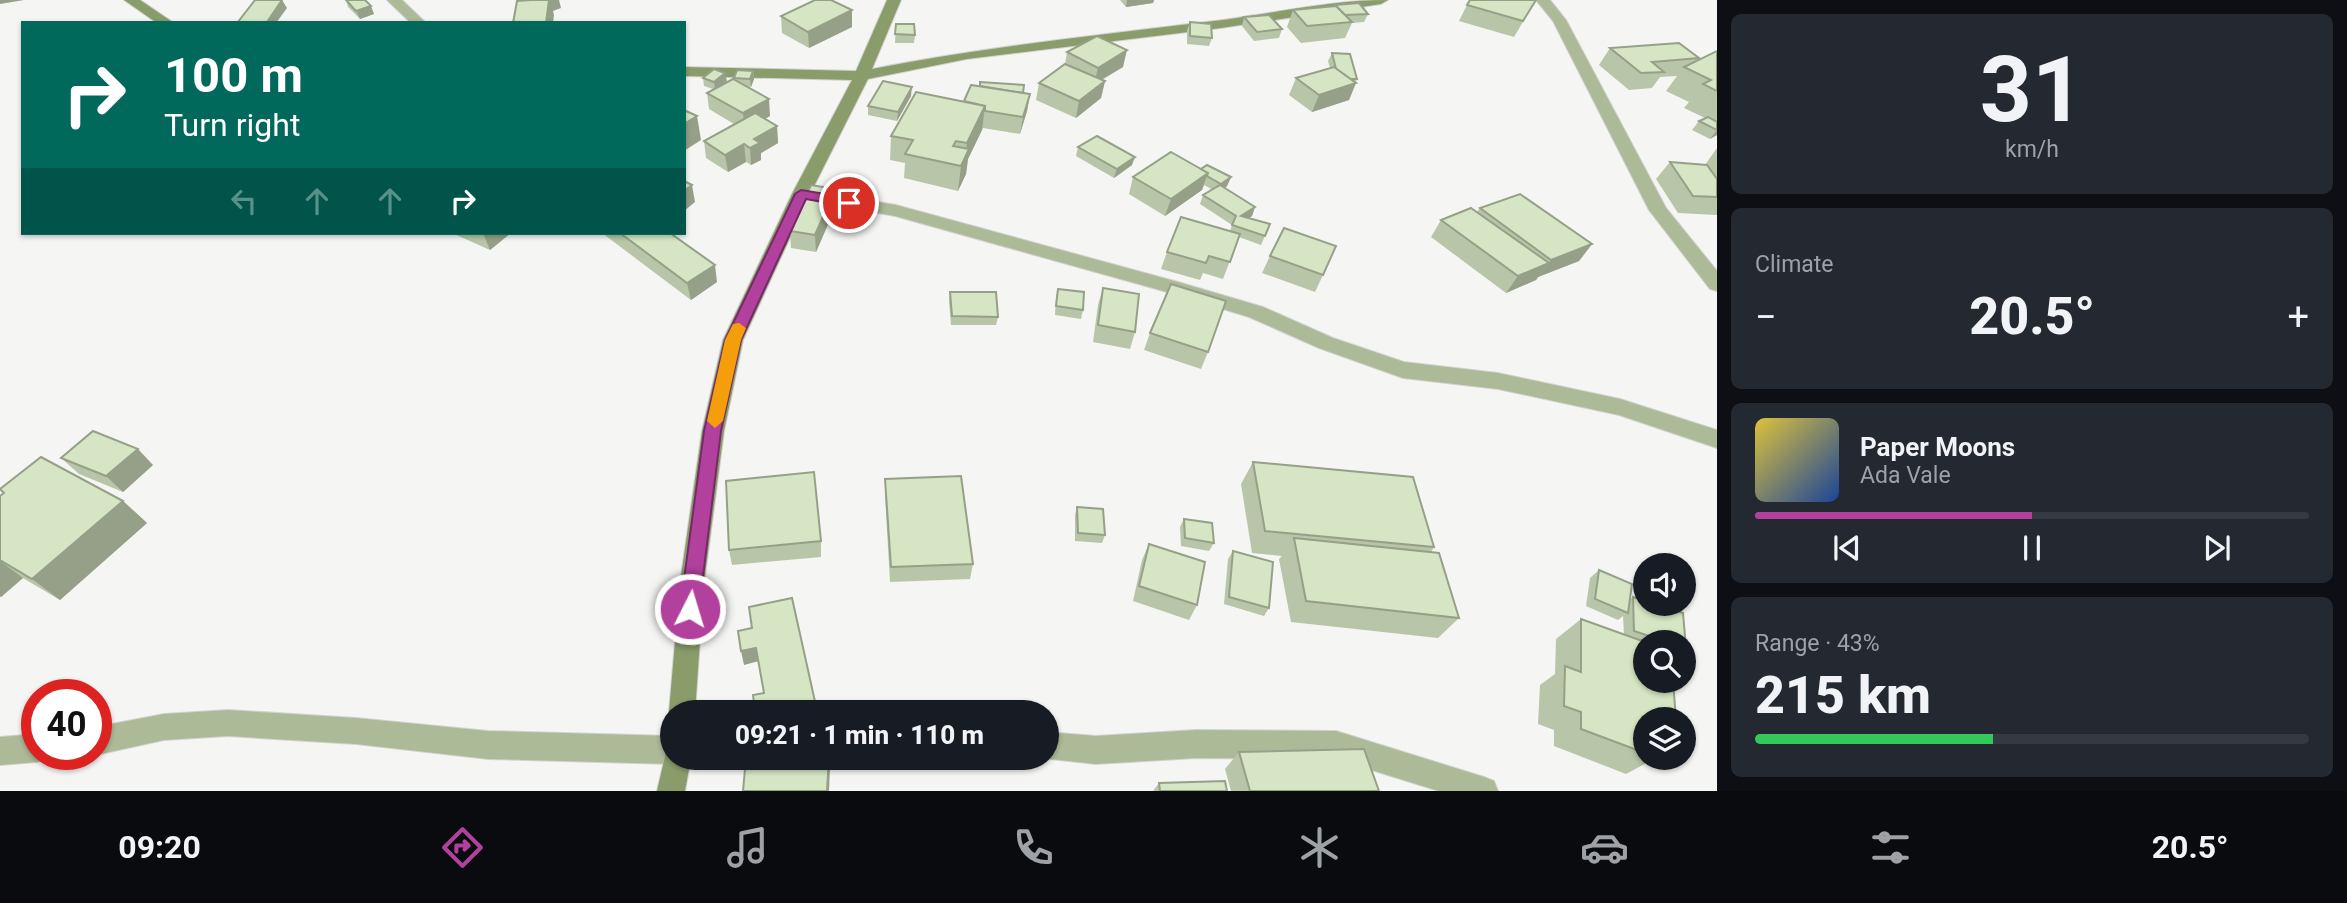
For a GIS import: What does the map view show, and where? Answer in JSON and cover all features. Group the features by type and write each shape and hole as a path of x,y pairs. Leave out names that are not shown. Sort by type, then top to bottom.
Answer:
{"street":[{"path":"131,0 164,21"},
{"path":"394,0 417,21"},
{"path":"683,700 692,583 713,431 733,340 801,194 862,76 894,0"},
{"path":"686,71 862,76 967,55 1222,24 1381,0"},
{"path":"1543,0 1559,20 1658,210 1717,284"},
{"path":"801,194 896,211 1159,283 1256,312 1326,343 1403,370 1498,381 1620,407 1717,439"},
{"path":"112,738 164,727 228,723 356,731 488,745 660,750"},
{"path":"1059,747 1096,750 1196,744 1336,745 1484,791"},
{"path":"0,751 21,749"},
{"path":"671,791 675,770"}],"building":[{"path":"255,0 282,0 268,21 239,21"},
{"path":"346,0 365,0 371,6 356,11"},
{"path":"549,0 546,21 513,21 517,1"},
{"path":"815,0 831,0 852,10 808,32 781,16"},
{"path":"1470,0 1536,0 1523,21 1467,5"},
{"path":"1359,3 1368,14 1345,15 1335,5"},
{"path":"1336,6 1352,22 1307,26 1293,10"},
{"path":"1269,15 1282,29 1257,32 1244,17"},
{"path":"1190,22 1211,24 1212,38 1190,36"},
{"path":"896,24 914,24 915,35 895,34"},
{"path":"1097,36 1127,50 1098,68 1067,52"},
{"path":"1679,43 1699,58 1652,62 1664,72 1641,73 1610,48"},
{"path":"1717,51 1717,91 1703,84 1711,80 1684,67"},
{"path":"1332,53 1350,54 1357,79 1350,79 1336,69"},
{"path":"1065,64 1105,81 1079,101 1039,83"},
{"path":"1334,67 1356,83 1319,95 1296,78"},
{"path":"714,69 725,73 714,82 703,78"},
{"path":"737,70 753,71 750,79 734,78"},
{"path":"733,79 769,99 743,113 707,93"},
{"path":"883,81 912,87 898,112 868,106"},
{"path":"980,82 1024,85 1023,93 980,86"},
{"path":"971,85 1030,94 1023,117 985,111 985,106 964,101"},
{"path":"916,92 985,106 967,143 956,141 953,146 969,149 961,166 905,154 913,140 891,136"},
{"path":"686,111 697,116 686,123"},
{"path":"755,113 777,126 754,139 760,143 750,148 744,144 725,155 704,141"},
{"path":"1708,117 1717,122 1717,130 1699,121"},
{"path":"1097,136 1135,157 1117,169 1078,147"},
{"path":"1171,152 1208,173 1171,199 1133,177"},
{"path":"1670,162 1707,165 1717,179 1717,197 1693,196"},
{"path":"1207,165 1231,177 1221,184 1201,169"},
{"path":"811,185 835,189 815,235 790,231"},
{"path":"1220,185 1255,207 1241,216 1270,224 1265,236 1232,225 1236,216 1203,195"},
{"path":"1520,194 1592,244 1551,260 1480,208"},
{"path":"1471,208 1549,263 1518,276 1441,220"},
{"path":"1181,217 1240,234 1230,262 1209,256 1206,263 1167,252"},
{"path":"1284,228 1336,246 1323,275 1270,256"},
{"path":"623,235 673,235 715,265 687,283"},
{"path":"1171,284 1226,301 1208,352 1150,333"},
{"path":"1103,288 1139,294 1135,332 1098,325"},
{"path":"1058,289 1084,292 1083,310 1056,306"},
{"path":"950,292 996,292 998,317 952,316"},
{"path":"93,431 138,449 106,476 61,458"},
{"path":"41,457 123,501 32,579 0,560 0,496 4,493 0,489"},
{"path":"1253,462 1413,477 1434,547 1265,531"},
{"path":"814,472 821,541 729,550 726,481"},
{"path":"961,476 973,564 891,567 885,479"},
{"path":"1077,507 1103,509 1105,535 1078,533"},
{"path":"1184,519 1212,523 1214,543 1185,538"},
{"path":"1294,538 1439,553 1459,618 1306,601"},
{"path":"1149,544 1205,562 1197,605 1139,586"},
{"path":"1233,551 1273,562 1269,608 1229,597"},
{"path":"1599,570 1632,584 1628,613 1595,599"},
{"path":"792,598 815,700 754,700 753,695 764,693 756,648 741,651 738,631 752,628 749,607"},
{"path":"1634,616 1683,616 1684,630 1634,630"},
{"path":"1581,619 1633,638 1633,693 1674,693 1675,707 1633,707 1633,748 1581,729 1581,712 1564,706 1565,666 1581,672"},
{"path":"1364,749 1379,791 1250,791 1239,752"},
{"path":"745,770 828,770 827,791 743,791"},
{"path":"1225,781 1227,791 1160,791 1159,783"}],"slow traffic":[{"path":"715,421 733,340 739,328"}],"route":[{"path":"690,609 713,431 733,340 801,194 849,203"}]}
